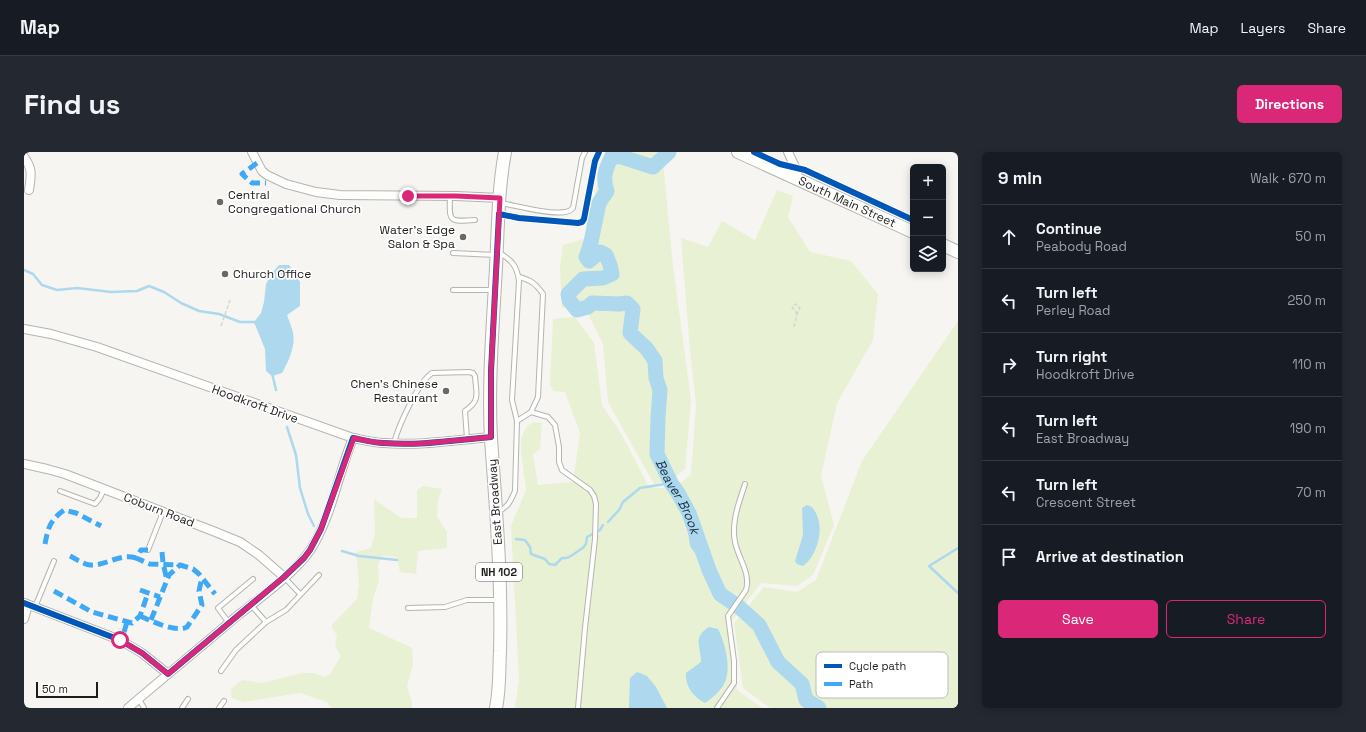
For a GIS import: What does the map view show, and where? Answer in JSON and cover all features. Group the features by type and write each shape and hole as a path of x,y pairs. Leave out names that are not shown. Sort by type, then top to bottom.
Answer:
{"main road":[{"name":"East Broadway","path":"496,708 500,634 500,600 491,437 491,371 494,290 502,167 505,152"},
{"name":"South Main Street","path":"738,152 910,231"},
{"path":"946,246 958,252"}],"street":[{"path":"252,152 262,171 267,176 286,184 316,192 362,196 450,196 500,200"},
{"path":"788,152 796,169 798,179"},
{"path":"24,157 29,164 31,174 29,190"},
{"name":"Hoodkroft Drive","path":"24,329 50,334 97,347 354,438 394,444 491,437"},
{"path":"128,708 284,577 304,558 318,535 354,438"},
{"name":"Coburn Road","path":"24,464 47,469 213,530 240,542 259,555 284,577"},
{"path":"24,619 29,605 120,640 142,653 168,674"}],"lane":[{"path":"500,200 541,210 564,213 570,211 573,208 582,158 585,152"},
{"path":"450,196 450,218 454,221 475,220"},
{"path":"453,252 497,254 509,258 517,269 519,277 512,400 517,421 515,491 504,509 496,512"},
{"path":"517,421 531,412 538,397 543,294 537,285 530,280 519,277"},
{"path":"453,290 494,290"},
{"path":"394,444 397,432 423,381 432,373 469,372 473,373 475,376 476,401 474,405 465,412 466,439"},
{"path":"531,412 548,417 555,425 560,447 559,462 562,470 581,482 590,490 594,496 596,504 595,539 586,615 578,708"},
{"path":"717,708 734,683 734,661 728,616 742,597 747,586 747,576 735,543 734,529 737,508 745,484"},
{"path":"60,491 96,504 104,489"},
{"path":"148,550 162,512"},
{"path":"29,605 54,561"},
{"path":"221,671 236,650 266,622 286,610 319,575"},
{"path":"284,577 300,594"},
{"path":"230,623 218,608 253,579"},
{"path":"408,608 445,607 467,600 500,600"},
{"path":"251,605 266,622"},
{"path":"139,699 144,708"},
{"path":"182,708 188,700"},
{"path":"722,700 723,708"},
{"path":"219,708 224,701"}],"path":[{"path":"221,326 230,300"},
{"path":"794,327 800,308 796,304 792,307 797,314"}],"green space":[{"path":"609,152 662,152 673,266 691,400 685,469 670,481 654,484 608,402 603,344 585,308 562,308 560,268 563,245 587,238 601,164"},
{"path":"777,190 793,196 788,217 810,252 851,261 878,294 873,340 837,403 821,476 834,525 813,575 797,586 761,583 731,622 737,690 762,708 515,708 519,680 511,526 526,490 521,452 521,438 527,426 534,422 542,423 540,449 533,454 538,485 573,482 580,433 565,392 554,391 550,385 553,319 575,317 594,343 602,405 622,435 649,487 674,489 691,474 696,405 681,238 708,247 722,221 755,240"},
{"path":"958,321 958,708 770,708 743,688 734,623 764,587 797,592 816,580 862,461"},
{"path":"423,486 442,489 438,500 437,517 447,532 447,548 418,551 416,574 400,572 397,557 382,556 378,565 379,580 373,599 369,628 412,648 413,665 407,686 412,702 412,708 331,708 327,702 300,693 243,702 232,698 231,689 242,680 262,683 302,673 314,673 324,677 330,674 341,656 335,646 337,636 331,626 357,599 359,583 356,552 371,548 375,533 374,499 401,518 417,518 417,490"}],"water":[{"path":"279,265 289,265 300,282 300,306 287,315 294,338 289,359 282,373 272,376 266,371 265,349 254,322 261,313 266,284 272,273"},
{"path":"676,482 692,505 701,550 714,566 722,588 716,589 703,565 690,546 685,512 681,502 670,486"},
{"path":"807,505 812,507 815,512 820,528 817,546 811,558 803,566 797,564 795,561 803,535 802,508"},
{"path":"709,627 718,629 721,635 728,665 726,680 723,686 705,703 697,698 688,687 686,673 701,662 699,638"},
{"path":"637,672 647,676 656,687 667,708 629,708 630,678"}],"waterway":[{"name":"Beaver Brook","path":"669,152 653,167 622,157 612,156 605,173 607,191 599,203 591,242 586,257 589,261 600,252 606,255 612,274 603,278 583,279 568,294 569,300 577,310 588,307 592,303 627,303 633,309 630,333 647,349 655,361 656,378 660,390 657,454 671,483 689,513 709,570 720,594 739,607 759,625 778,662 802,684 806,700 819,708"},
{"path":"24,270 33,274 42,285 57,290 77,288 111,292 137,291 149,286 164,292 181,303 199,311 219,314 240,322 257,323"},
{"path":"272,373 276,390"},
{"path":"287,427 296,455 300,488 308,514 314,526"},
{"path":"608,522 619,510 623,502 640,488 671,483"},
{"path":"516,539 525,540 530,547 531,554 545,559 549,564 555,565 562,558 570,557 584,547 587,537 600,530 603,525"},
{"path":"958,548 929,566 958,593"},
{"path":"342,551 359,556 397,560"}],"marked path":[{"path":"257,163 242,174 252,183 266,183"},
{"path":"45,544 50,525 64,510 76,513 101,526"},
{"path":"148,550 141,550 136,558 150,564 180,565 193,569 199,574 215,594"},
{"path":"162,552 167,580"},
{"path":"70,556 82,563 90,565 102,564 124,557 136,558"},
{"path":"151,620 169,575 180,565"},
{"path":"140,616 176,629 187,627 202,605 199,591 202,577"},
{"path":"140,590 160,597"},
{"path":"54,591 92,612 132,623 140,616 148,593"},
{"path":"124,632 127,622"}],"cycle path":[{"path":"24,603 120,640 142,653 168,674 284,577 304,558 321,529 353,438 376,442 411,444 491,437 491,371 499,214 519,218 578,223 582,222 584,219 595,161 599,152"},
{"path":"754,152 780,164 805,170 910,219"}],"place":[{"name":"Central Congregational Church","path":"220,202"},
{"name":"Water's Edge Salon & Spa","path":"463,237"},
{"name":"Church Office","path":"225,274"},
{"name":"Chen's Chinese Restaurant","path":"446,391"}],"route":[{"path":"120,640 142,653 168,674 295,568 316,541 354,438 394,444 440,442 491,437 490,400 493,313 500,198 408,196"}]}
